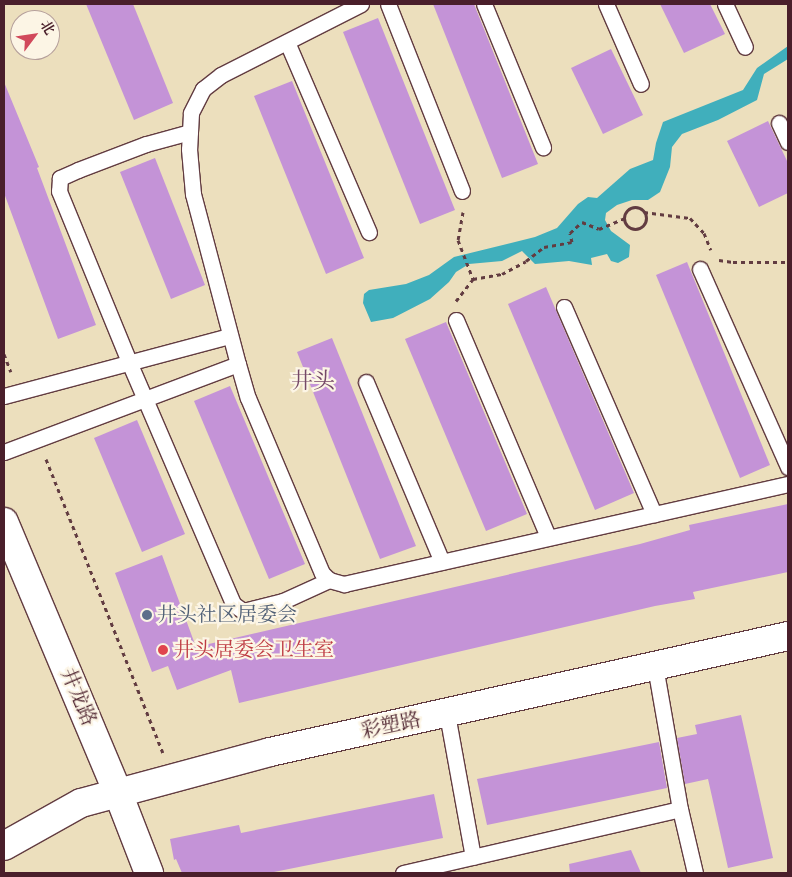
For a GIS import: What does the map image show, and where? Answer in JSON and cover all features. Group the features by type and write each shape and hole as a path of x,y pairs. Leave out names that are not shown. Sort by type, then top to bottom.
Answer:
{"street":[{"name":"井龙路","path":"4,522 118,793 149,873"},
{"name":"彩塑路","path":"4,846 82,803 270,752 447,714 788,636"}],"lane":[{"path":"362,4 222,75 203,89 191,113 189,149 193,194 230,336 248,398 322,573 329,580 344,584 788,484"},
{"path":"388,4 462,192"},
{"path":"484,4 543,147"},
{"path":"606,4 641,84"},
{"path":"725,4 744,47"},
{"path":"287,42 369,232"},
{"path":"779,123 788,142"},
{"path":"190,132 146,144 60,178 59,191 129,362 233,604 243,611 283,601 329,580"},
{"path":"700,269 788,467"},
{"path":"564,307 654,514"},
{"path":"456,320 548,537"},
{"path":"4,396 230,336"},
{"path":"4,452 238,364"},
{"path":"366,382 442,562"},
{"path":"655,666 680,808 696,873"},
{"path":"447,714 473,857"},
{"path":"403,873 680,808"}],"path":[{"path":"462,192 464,209 458,240 473,280"},
{"path":"456,320 454,305 463,289 473,280 502,274 526,261 544,247 572,242 570,233 582,222 599,229 624,218 632,208 640,208 644,212 690,218 704,233 715,259 733,262 788,262"},
{"path":"624,218 629,227 640,228 645,223 644,212"},
{"path":"4,354 19,392"},
{"path":"38,439 173,779"}],"water":[{"path":"788,46 788,59 764,74 757,100 718,120 682,134 672,147 670,167 660,192 648,200 632,200 617,205 606,213 605,220 611,231 630,245 629,257 618,263 611,261 607,254 591,258 592,265 569,261 535,264 522,251 502,261 469,264 456,272 449,282 430,299 393,318 371,322 363,303 364,294 369,290 406,284 429,275 454,257 535,237 557,228 578,204 588,197 597,198 630,169 653,160 663,122 743,90 757,68"}],"building":[{"path":"86,4 133,4 173,103 134,120"},
{"path":"433,4 474,4 538,164 502,178"},
{"path":"660,4 710,4 725,34 684,53"},
{"path":"378,18 455,210 420,224 343,32"},
{"path":"611,49 643,115 603,134 571,68"},
{"path":"292,81 364,258 326,274 254,96"},
{"path":"4,82 39,167 37,168 96,325 58,339 4,193"},
{"path":"768,121 788,163 788,193 759,207 727,141"},
{"path":"155,158 205,285 171,299 120,172"},
{"path":"687,262 770,465 740,478 656,275"},
{"path":"546,287 634,493 595,510 508,304"},
{"path":"446,322 527,514 486,531 405,339"},
{"path":"332,338 416,546 380,559 297,352"},
{"path":"230,386 305,564 269,579 194,401"},
{"path":"137,420 185,534 142,552 94,438"},
{"path":"788,504 788,572 693,592 695,599 655,606 239,703 231,670 177,690 168,666 152,672 115,573 162,555 196,647 640,544 690,530 689,525"},
{"path":"741,715 773,858 728,868 708,779 685,784 677,738 697,734 695,725"},
{"path":"659,742 667,788 487,825 477,779"},
{"path":"434,794 443,838 269,873 182,873 176,859 174,860 170,839 239,825 241,833"},
{"path":"631,850 641,873 570,873 569,864"}],"place":[{"name":"井头社区居委会","path":"147,615"},
{"name":"井头居委会卫生室","path":"163,650"}],"district":[{"name":"井头","path":"313,382"}]}
